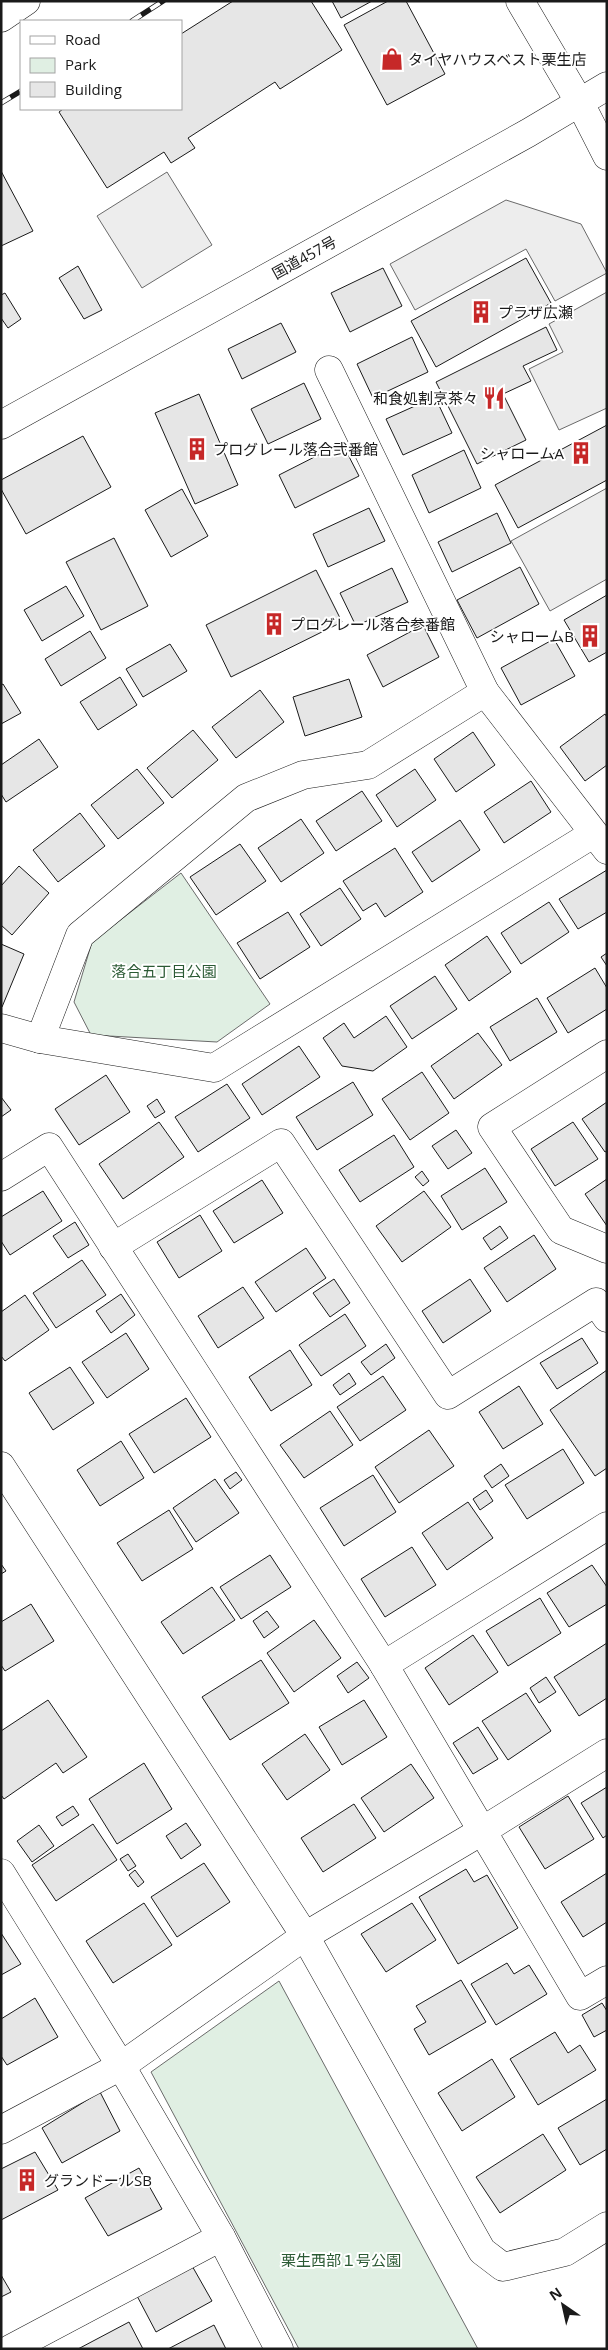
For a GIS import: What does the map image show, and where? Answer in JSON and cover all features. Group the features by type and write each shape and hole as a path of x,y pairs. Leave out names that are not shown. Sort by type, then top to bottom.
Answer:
{"main road":[{"path":"1,18 26,1"},
{"path":"520,1 580,102 607,156"},
{"name":"国道457号","path":"1,425 607,86"},
{"path":"1,1028 40,1039 214,1068 600,842 485,692 329,370"},
{"path":"40,1039 80,936 246,798 303,775 368,765 485,692"},
{"path":"607,1054 492,1127 561,1230 607,1249"},
{"path":"113,1247 281,1143 448,1394 596,1302 607,1318"},
{"path":"1,1177 49,1147 384,1665 580,1996 607,1980"},
{"path":"1,1466 305,1936 482,2251 503,2267 565,2252 607,2226"},
{"path":"384,1665 607,1526"},
{"path":"1,2130 121,2066 305,1936 482,1831 607,1753"},
{"path":"1,1873 10,1907 121,2066 221,2237 279,2349"},
{"path":"10,2349 221,2237"}],"green space":[{"name":"落合五丁目公園","path":"181,873 270,1004 217,1042 91,1035 74,1002 92,942"},
{"name":"栗生西部１号公園","path":"279,1981 478,2349 299,2349 151,2072"}],"shaded area":[{"path":"167,172 212,245 142,288 97,216"},
{"path":"506,200 581,224 607,273 555,301 526,249 415,310 390,264"},
{"path":"607,292 607,408 559,430 529,369 563,352 549,324"},
{"path":"607,488 607,579 550,611 511,541"}],"building":[{"path":"233,1 311,1 342,50 280,89 275,82 188,138 195,148 171,163 164,152 107,188 59,112 62,110 182,110 182,33"},
{"path":"332,1 372,1 341,18"},
{"path":"388,1 406,1 445,74 387,105 344,25"},
{"path":"1,171 33,231 1,246"},
{"name":"プラザ広瀬","path":"526,258 551,303 436,367 411,321"},
{"path":"78,266 102,310 84,319 59,278"},
{"path":"383,268 402,306 350,332 331,293"},
{"path":"5,293 21,319 8,328 1,318 1,295"},
{"path":"281,323 296,352 242,379 228,349"},
{"path":"546,327 557,350 523,366 531,381 503,394 526,440 477,464 436,382"},
{"path":"412,337 428,372 373,398 357,364"},
{"path":"304,383 321,419 268,444 251,409"},
{"name":"プログレール落合弐番館","path":"199,394 238,485 195,504 155,413"},
{"path":"435,397 452,433 403,455 386,419"},
{"name":"シャロームA","path":"607,425 607,480 518,528 495,485"},
{"path":"83,436 111,487 26,534 1,489 1,480"},
{"path":"342,443 359,476 295,508 279,475"},
{"path":"464,450 481,488 429,513 412,475"},
{"path":"182,489 208,536 171,557 145,510"},
{"path":"369,508 385,541 328,567 313,534"},
{"path":"497,513 511,543 452,572 438,542"},
{"path":"114,538 148,606 101,630 66,562"},
{"path":"520,567 539,604 477,638 457,600"},
{"path":"392,568 408,602 356,626 340,593"},
{"name":"プログレール落合参番館","path":"316,570 342,622 231,677 206,625"},
{"path":"66,586 84,616 42,641 24,610"},
{"name":"シャロームB","path":"607,595 607,652 589,662 564,620"},
{"path":"423,625 439,657 383,687 367,655"},
{"path":"90,631 106,658 61,686 45,659"},
{"path":"554,639 575,676 521,705 501,668"},
{"path":"170,644 187,671 143,697 126,669"},
{"path":"120,677 137,705 98,730 80,702"},
{"path":"349,679 362,717 305,736 293,697"},
{"path":"3,684 21,713 1,724 1,685"},
{"path":"260,690 284,722 236,758 212,727"},
{"path":"605,714 607,717 607,765 585,781 560,747"},
{"path":"193,730 218,760 172,798 147,768"},
{"path":"473,732 495,765 456,792 434,759"},
{"path":"39,739 58,767 6,802 1,794 1,765"},
{"path":"137,769 164,803 118,839 91,805"},
{"path":"415,769 436,800 397,827 376,795"},
{"path":"531,781 551,812 504,843 484,812"},
{"path":"362,791 382,821 336,851 316,821"},
{"path":"80,813 105,846 58,882 33,850"},
{"path":"301,819 324,853 281,882 258,848"},
{"path":"460,820 480,850 432,882 412,852"},
{"path":"240,844 266,881 216,915 190,877"},
{"path":"395,848 423,892 385,917 376,903 363,911 343,881"},
{"path":"19,866 49,893 12,935 1,925 1,886"},
{"path":"607,870 607,912 578,929 559,899"},
{"path":"340,888 361,919 321,946 300,914"},
{"path":"549,902 569,932 521,964 501,933"},
{"path":"288,912 310,947 260,979 237,943"},
{"path":"487,936 511,972 469,1001 445,965"},
{"path":"1,944 24,954 2,1007 1,1007"},
{"path":"607,953 607,966 601,957"},
{"path":"595,968 607,988 607,1009 568,1033 547,998"},
{"path":"435,976 457,1009 412,1039 390,1006"},
{"path":"537,998 557,1032 510,1061 490,1027"},
{"path":"386,1016 407,1047 373,1071 342,1066 323,1038 344,1023 354,1038"},
{"path":"478,1033 502,1065 454,1099 431,1066"},
{"path":"299,1046 320,1077 262,1115 242,1084"},
{"path":"422,1072 449,1113 410,1140 382,1099"},
{"path":"106,1075 130,1112 79,1145 55,1109"},
{"path":"353,1082 373,1115 317,1150 296,1117"},
{"path":"227,1084 250,1118 198,1152 175,1117"},
{"path":"1,1097 11,1110 1,1117"},
{"path":"157,1099 165,1112 155,1118 147,1106"},
{"path":"607,1102 607,1151 605,1152 582,1119"},
{"path":"159,1122 184,1157 123,1199 99,1164"},
{"path":"573,1122 598,1159 555,1186 531,1149"},
{"path":"456,1130 472,1153 448,1169 432,1146"},
{"path":"394,1135 414,1167 360,1202 339,1170"},
{"path":"485,1168 507,1202 462,1230 441,1196"},
{"path":"422,1171 429,1181 423,1186 415,1177"},
{"path":"607,1179 607,1226 585,1194"},
{"path":"262,1180 283,1213 234,1243 213,1211"},
{"path":"43,1191 62,1221 10,1255 1,1241 1,1217"},
{"path":"424,1191 451,1227 402,1262 376,1226"},
{"path":"200,1215 222,1251 179,1278 157,1242"},
{"path":"75,1222 89,1245 68,1258 53,1236"},
{"path":"500,1226 508,1238 491,1250 483,1238"},
{"path":"534,1235 556,1269 507,1302 484,1268"},
{"path":"306,1248 326,1278 276,1312 255,1282"},
{"path":"82,1260 106,1295 56,1328 33,1293"},
{"path":"334,1279 350,1303 330,1317 313,1293"},
{"path":"470,1279 491,1311 443,1343 422,1311"},
{"path":"243,1287 264,1318 218,1348 198,1316"},
{"path":"121,1294 135,1315 111,1333 96,1311"},
{"path":"25,1295 49,1330 5,1361 1,1356 1,1312"},
{"path":"345,1314 366,1346 321,1376 299,1345"},
{"path":"126,1333 149,1369 107,1398 82,1362"},
{"path":"582,1338 598,1363 557,1389 540,1363"},
{"path":"386,1344 395,1358 371,1375 361,1362"},
{"path":"290,1350 312,1385 271,1411 249,1377"},
{"path":"70,1367 94,1403 53,1430 29,1393"},
{"path":"607,1370 607,1468 595,1476 550,1410"},
{"path":"349,1373 356,1384 340,1395 333,1385"},
{"path":"383,1376 406,1410 360,1441 337,1407"},
{"path":"519,1386 543,1424 503,1449 479,1412"},
{"path":"186,1398 211,1437 154,1473 129,1434"},
{"path":"330,1411 353,1445 304,1478 280,1445"},
{"path":"429,1430 454,1466 399,1503 375,1467"},
{"path":"121,1441 144,1478 100,1506 77,1470"},
{"path":"563,1449 584,1483 527,1519 505,1485"},
{"path":"501,1464 509,1476 492,1488 484,1476"},
{"path":"236,1472 242,1480 230,1489 224,1480"},
{"path":"373,1475 396,1512 344,1546 320,1508"},
{"path":"215,1479 239,1513 196,1542 173,1508"},
{"path":"486,1490 493,1501 480,1510 473,1499"},
{"path":"468,1502 493,1538 447,1570 422,1533"},
{"path":"169,1510 193,1549 142,1581 117,1543"},
{"path":"412,1547 436,1585 385,1617 361,1579"},
{"path":"270,1555 291,1587 241,1619 220,1587"},
{"path":"1,1564 6,1571 1,1574"},
{"path":"592,1565 607,1587 607,1604 569,1627 547,1593"},
{"path":"212,1587 235,1620 183,1654 161,1622"},
{"path":"540,1598 561,1633 508,1666 486,1631"},
{"path":"31,1604 54,1641 5,1671 1,1665 1,1622"},
{"path":"267,1611 279,1627 264,1638 253,1621"},
{"path":"314,1620 341,1658 294,1692 267,1653"},
{"path":"473,1635 498,1672 449,1705 425,1668"},
{"path":"607,1643 607,1698 579,1716 554,1677"},
{"path":"261,1660 289,1703 230,1740 202,1697"},
{"path":"357,1662 369,1678 348,1693 337,1676"},
{"path":"546,1677 556,1692 539,1703 530,1688"},
{"path":"526,1693 551,1731 508,1760 482,1721"},
{"path":"48,1700 87,1757 63,1773 56,1763 4,1799 1,1795 1,1731"},
{"path":"364,1700 387,1737 342,1765 319,1727"},
{"path":"478,1727 498,1759 473,1774 453,1743"},
{"path":"305,1734 330,1770 287,1800 262,1764"},
{"path":"144,1763 172,1809 117,1844 89,1799"},
{"path":"411,1764 434,1798 384,1832 361,1798"},
{"path":"607,1787 607,1835 603,1838 581,1803"},
{"path":"568,1796 594,1839 545,1869 519,1827"},
{"path":"354,1804 376,1838 323,1872 301,1838"},
{"path":"73,1806 79,1815 62,1826 56,1817"},
{"path":"186,1823 201,1845 181,1859 166,1836"},
{"path":"93,1824 117,1860 56,1901 32,1865"},
{"path":"39,1825 54,1846 32,1862 17,1841"},
{"path":"128,1854 136,1866 128,1871 120,1859"},
{"path":"204,1863 230,1902 177,1937 151,1897"},
{"path":"466,1869 474,1882 487,1875 518,1928 458,1964 419,1897"},
{"path":"135,1870 144,1882 138,1887 129,1875"},
{"path":"607,1873 607,1922 583,1937 561,1902"},
{"path":"144,1903 172,1945 113,1983 86,1941"},
{"path":"412,1903 436,1940 386,1972 361,1934"},
{"path":"1,1933 21,1964 1,1975"},
{"path":"507,1963 514,1974 529,1965 547,1994 496,2025 471,1984"},
{"path":"461,1980 486,2022 429,2055 414,2029 426,2022 416,2006"},
{"path":"35,1998 58,2037 7,2065 1,2056 1,2019"},
{"path":"602,2003 607,2011 607,2030 594,2037 582,2015"},
{"path":"555,2032 568,2053 580,2045 596,2070 538,2105 510,2059"},
{"path":"492,2059 515,2097 462,2131 438,2093"},
{"path":"100,2092 120,2131 62,2163 42,2128"},
{"path":"607,2099 607,2149 580,2165 558,2128"},
{"path":"543,2134 566,2170 500,2213 476,2177"},
{"name":"グランドールSB","path":"35,2152 58,2190 1,2220 1,2169"},
{"path":"139,2168 162,2209 108,2236 85,2198"},
{"path":"191,2264 212,2301 156,2332 136,2294"},
{"path":"1,2275 11,2292 1,2297"},
{"path":"129,2322 143,2349 78,2349"},
{"path":"214,2325 226,2349 168,2349"}],"railway":[{"path":"134,20 163,1"},
{"path":"1,103 20,92"}],"place":[{"name":"タイヤハウスベスト栗生店","path":"392,59"},
{"name":"プラザ広瀬","path":"481,312"},
{"name":"和食処割烹茶々","path":"494,398"},
{"name":"プログレール落合弐番館","path":"197,449"},
{"name":"シャロームA","path":"581,453"},
{"name":"プログレール落合参番館","path":"274,624"},
{"name":"シャロームB","path":"590,636"},
{"name":"グランドールSB","path":"27,2180"}]}
